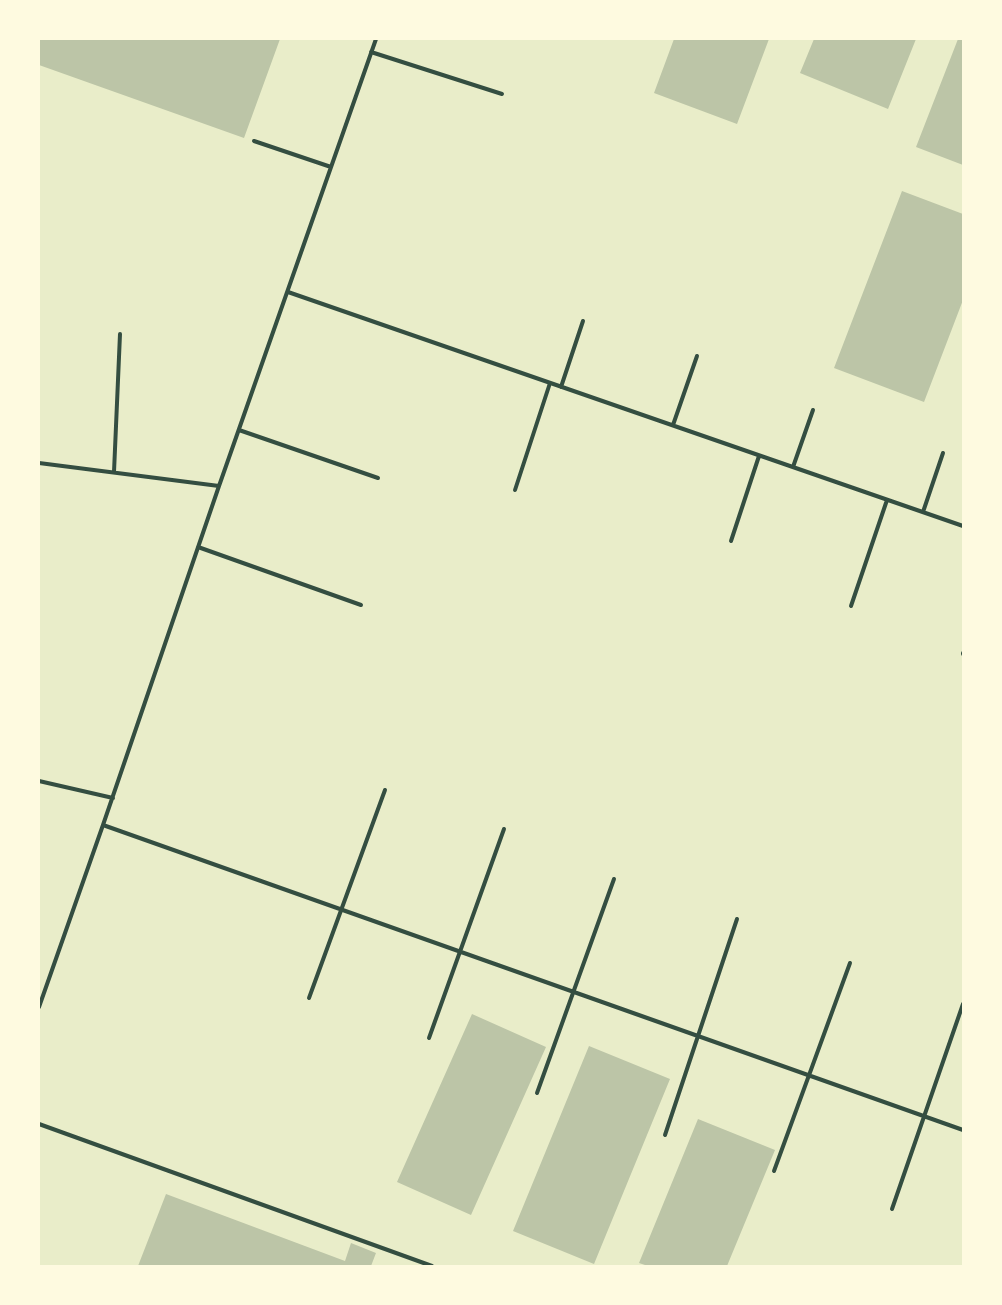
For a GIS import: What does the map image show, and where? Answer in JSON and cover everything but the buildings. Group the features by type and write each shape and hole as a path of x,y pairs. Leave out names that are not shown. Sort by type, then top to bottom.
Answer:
{"lane":[{"path":"39,1007 376,39"},
{"path":"371,52 502,94"},
{"path":"254,141 331,167"},
{"path":"288,292 963,526"},
{"path":"561,387 583,321"},
{"path":"114,472 120,334"},
{"path":"673,426 697,356"},
{"path":"515,490 550,383"},
{"path":"793,468 813,410"},
{"path":"239,430 378,478"},
{"path":"923,512 942,454"},
{"path":"731,542 760,456"},
{"path":"39,463 219,486"},
{"path":"850,606 887,500"},
{"path":"198,548 361,605"},
{"path":"39,781 113,798"},
{"path":"308,998 385,790"},
{"path":"103,826 963,1130"},
{"path":"429,1038 504,829"},
{"path":"537,1092 614,880"},
{"path":"665,1135 737,920"},
{"path":"774,1171 850,963"},
{"path":"892,1209 963,1004"},
{"path":"39,1124 432,1266"}]}
